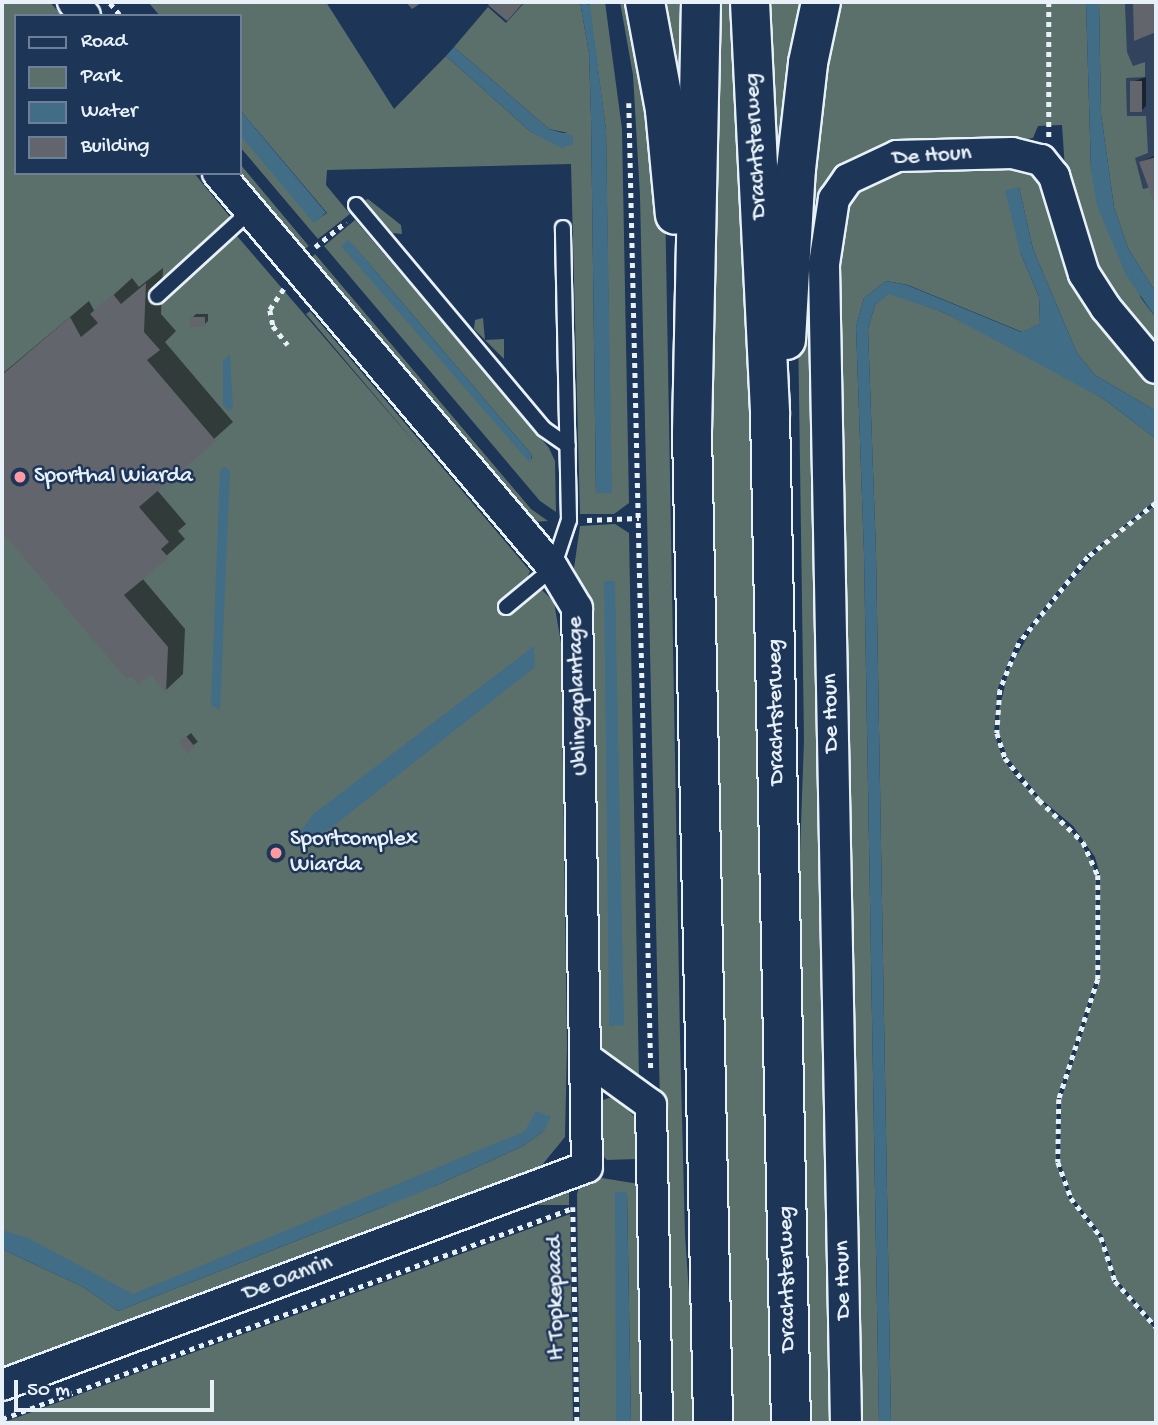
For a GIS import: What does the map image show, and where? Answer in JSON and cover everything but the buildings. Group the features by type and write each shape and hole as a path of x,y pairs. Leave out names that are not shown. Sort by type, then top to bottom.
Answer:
{"main road":[{"path":"645,2 662,83 675,194 679,377 692,433"},
{"path":"701,2 692,433 713,1423"},
{"name":"Drachtsterweg","path":"750,2 770,415 791,1423"},
{"path":"770,415 790,319 796,169 808,63 821,2"}],"street":[{"name":"De Houn","path":"846,1423 825,391 827,226 834,200 848,179 868,165 897,156 1012,153 1041,160"},
{"path":"1041,160 1054,176 1084,274 1106,309 1156,368"},
{"name":"Ublingaplantage","path":"220,175 569,590 580,625 587,1167 573,1171"},
{"path":"586,1058 651,1105 657,1423"},
{"name":"De Oanrin","path":"2,1385 573,1171"}],"lane":[{"path":"358,208 544,429 568,446"},
{"path":"157,296 250,211"},
{"path":"506,607 553,568 569,520 563,228"}],"path":[{"path":"1041,160 1050,134 1049,2"},
{"path":"628,90 651,1105"},
{"path":"316,246 358,208"},
{"path":"308,236 325,257"},
{"path":"1156,503 1088,556 1019,643 1000,690 996,733 1013,769 1083,842 1098,875 1098,979 1059,1099 1058,1162 1071,1198 1101,1237 1115,1281 1156,1327"},
{"path":"569,520 639,518"},
{"name":"It Topkepaad","path":"573,1171 577,1423"},
{"path":"2,1419 573,1208"}],"shaded area":[{"path":"1125,2 1156,2 1156,232 1120,123 1127,115 1126,77 1145,76 1145,62 1133,67 1127,52"}],"green space":[{"name":"Sportcomplex Wiarda","path":"2,2 50,2 60,14 14,14 14,175 196,175 230,217 225,222 421,450 306,314 310,311 530,571 528,576 554,602 561,643 567,1045 565,1137 537,1171 2,1373 2,1249 83,1287 118,1311 426,1190 523,1146 544,1131 127,1302 2,1241"},
{"path":"148,2 326,2 394,109 446,56 532,133 568,133 549,129 454,47 488,7 506,23 525,2 580,2 589,53 596,493 611,493 606,130 589,2 605,2 622,129 629,503 614,514 580,514 571,164 327,170 326,185 350,214 318,239 242,149 242,128 318,219 327,213 242,112 242,14 158,14"},
{"path":"620,2 637,2 665,197 685,1235 698,1423 667,1423 640,196 633,75"},
{"path":"653,2 687,2 683,132"},
{"path":"717,2 733,2 749,306 775,1423 729,1423 715,724 712,338"},
{"path":"762,2 812,2 774,204 765,53 773,52 772,42 764,43"},
{"path":"830,2 1086,2 1091,170 1141,298 1156,318 1156,353 1138,333 1090,257 1065,169 1062,125 1038,126 1033,138 1011,142 877,148 845,162 830,177 822,197 839,1423 804,1423 796,966 804,740 798,327"},
{"path":"1099,2 1125,2 1127,52 1133,66 1145,62 1145,77 1126,78 1127,116 1146,116 1148,153 1135,158 1143,189 1151,187 1156,198 1156,293 1128,248 1114,207 1101,114"},
{"path":"995,161 1028,171 1042,183 1074,280 1156,384 1156,411 1095,375 1077,353 1033,249 1019,187 1020,252 1039,297 1040,324 1022,332 908,285 886,281 864,298 856,327 864,554 879,1423 854,1423 835,227 854,186 872,173"},
{"path":"242,166 309,246 301,252 236,175 242,175"},
{"path":"368,199 401,225 402,234 392,233 365,200"},
{"path":"355,220 549,448 555,461 556,512 540,501 324,246","holes":["349,240 532,455 532,459"]},
{"path":"315,254 531,509 548,521 533,522 309,260"},
{"path":"889,293 945,313 1038,361 1105,400 1156,439 1156,500 1087,555 1017,641 997,690 994,733 1003,759 1019,781 1070,829 1091,859 1096,875 1096,978 1057,1099 1056,1162 1069,1199 1100,1238 1114,1281 1156,1330 1156,1423 891,1423 876,554 868,329 875,305"},
{"path":"483,318 485,340 474,329 475,320"},
{"path":"504,339 504,359 485,340"},
{"path":"1156,505 1156,1324 1117,1280 1103,1236 1072,1197 1060,1162 1061,1100 1100,979 1100,875 1095,857 1073,826 1041,799 1007,757 999,733 999,710 1009,669 1035,624 1109,538"},
{"path":"615,524 629,533 639,1080 597,1043 593,624 574,568 580,526"},
{"path":"615,1096 640,1123 636,1159 607,1160 598,1151 597,1102"},
{"path":"602,1178 639,1184 646,1423 631,1423 627,1193 616,1192 616,1423 580,1423 577,1194 579,1187"},
{"path":"2,1187 569,1187 569,1205 2,1205"},
{"path":"570,1214 573,1423 2,1423"}],"water":[{"path":"580,2 590,5 606,130 612,493 596,493 589,53"},
{"path":"1086,2 1099,2 1101,114 1114,207 1128,248 1156,293 1156,318 1126,275 1097,206 1091,170"},
{"path":"454,47 549,129 573,136 573,144 562,148 532,133 446,56"},
{"path":"242,112 326,213 314,223 242,137"},
{"path":"1019,187 1033,249 1077,353 1095,375 1156,411 1156,439 1105,400 945,313 889,294 875,305 868,329 876,554 891,1423 879,1423 864,554 856,327 864,298 886,281 907,285 1021,332 1040,324 1039,297 1020,252 1005,190"},
{"path":"349,240 532,455 530,463 341,246"},
{"path":"230,354 233,407 229,411 223,405 223,361"},
{"path":"225,467 230,471 220,710 211,705 220,470"},
{"path":"604,581 615,581 624,1025 609,1026"},
{"path":"534,646 535,667 331,828 302,842 295,841 312,815"},
{"path":"536,1111 551,1117 544,1131 523,1146 426,1190 118,1311 83,1287 2,1249 2,1230 28,1238 133,1294 525,1131"},
{"path":"615,1192 627,1192 631,1423 616,1423"}],"place":[{"name":"Sporthal Wiarda","path":"20,477"},
{"name":"Sportcomplex Wiarda","path":"276,853"}]}
